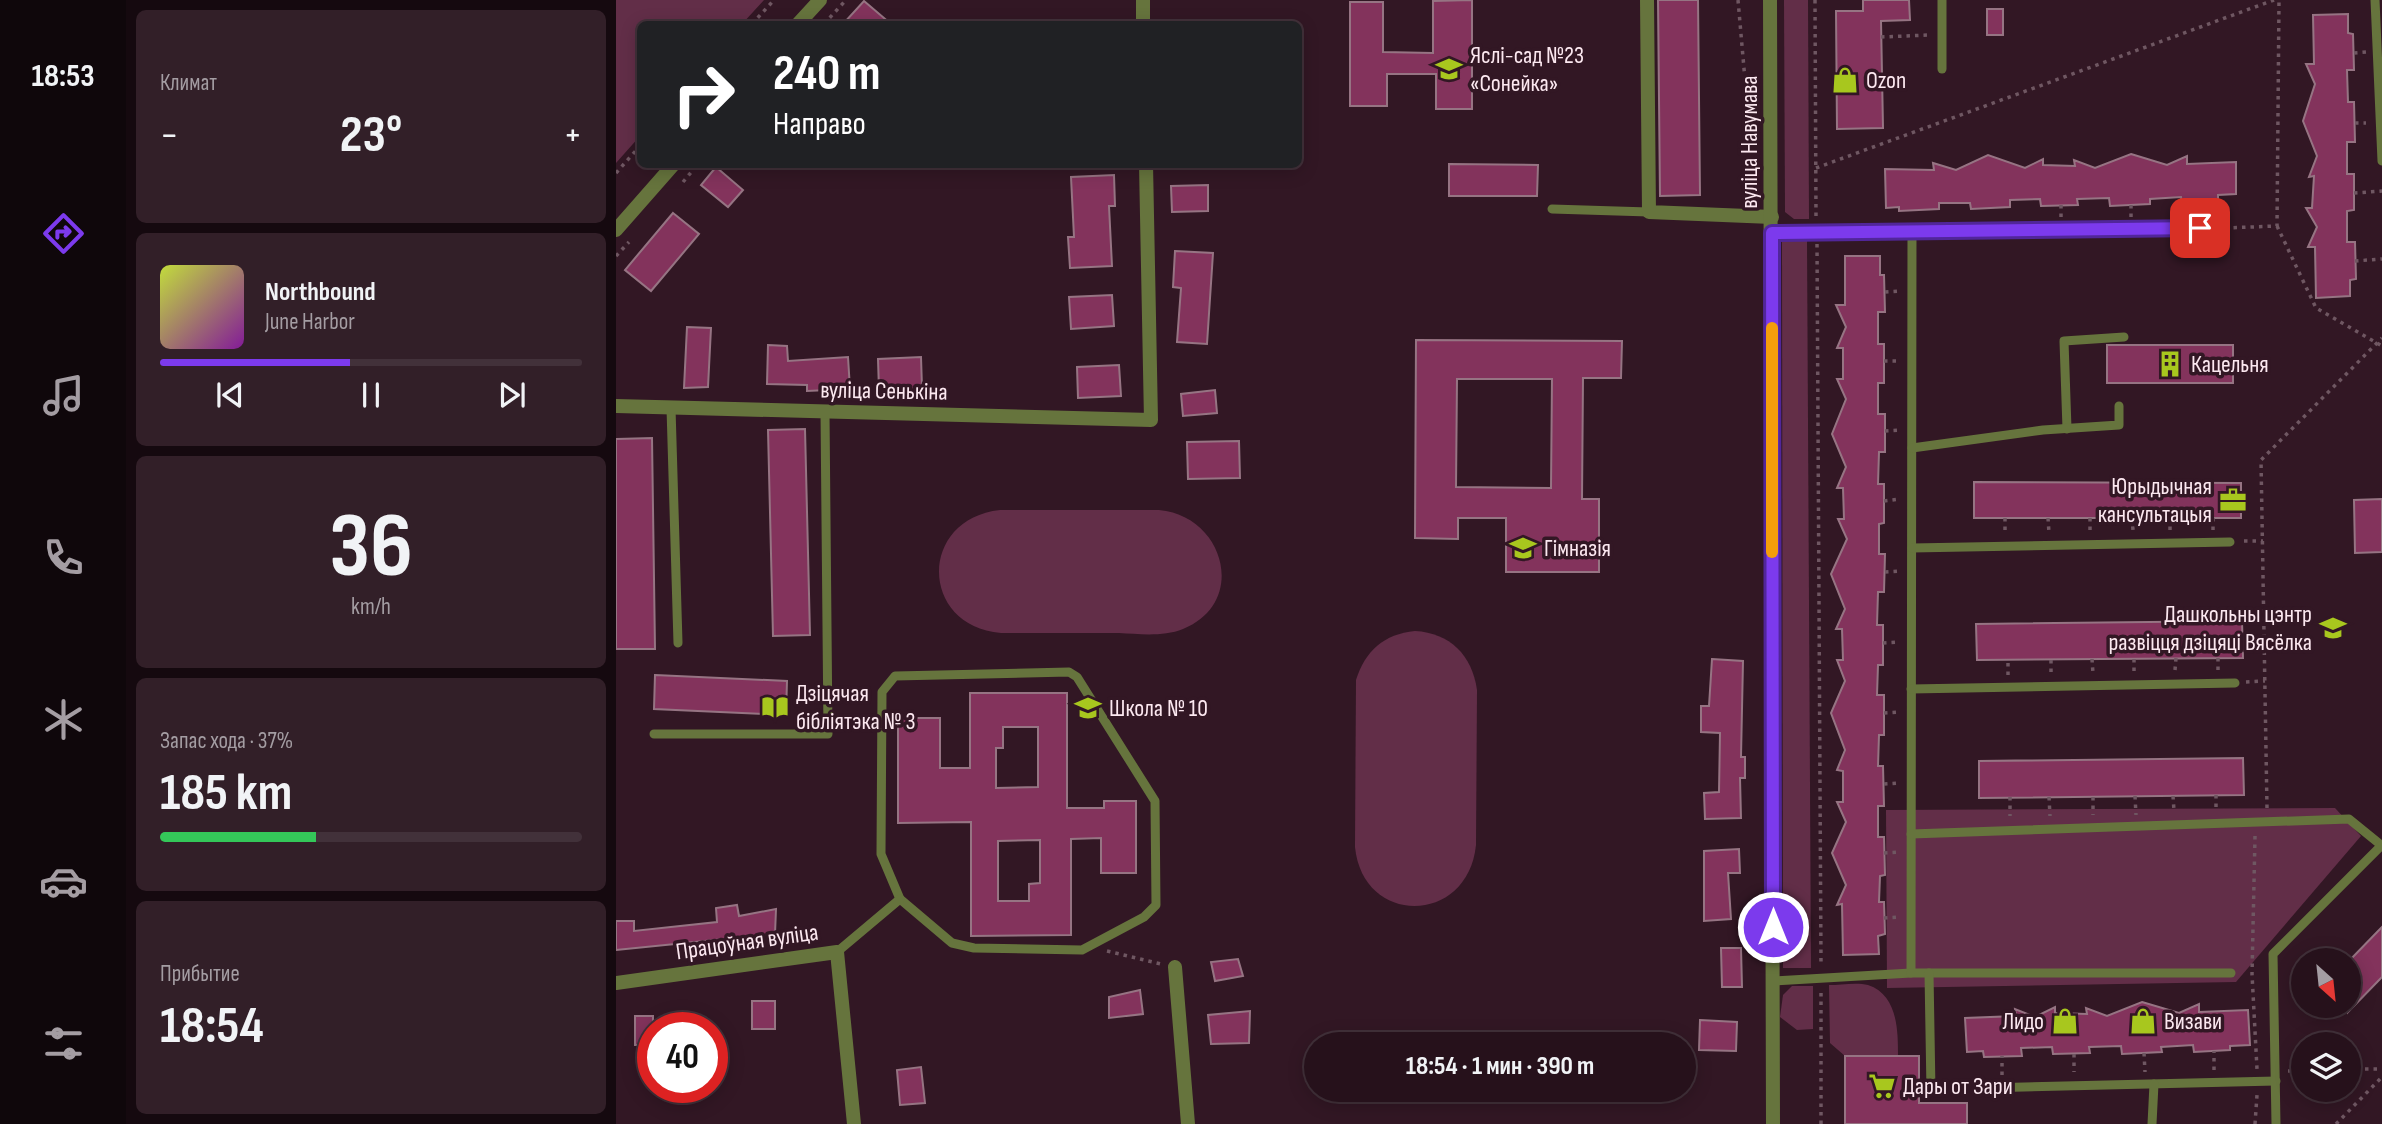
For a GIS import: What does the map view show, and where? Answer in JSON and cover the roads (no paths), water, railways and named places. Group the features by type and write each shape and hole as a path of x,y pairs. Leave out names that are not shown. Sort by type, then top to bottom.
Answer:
{"street":[{"path":"801,21 820,0"},
{"path":"1143,0 1143,21"},
{"path":"1647,0 1649,212 1772,217"},
{"name":"вуліца Навумава","path":"1770,0 1773,1124"},
{"path":"616,230 670,168"},
{"name":"вуліца Сенькіна","path":"616,406 1151,420 1146,168"},
{"name":"Працоўная вуліца","path":"616,983 837,952 854,1124"},
{"path":"1175,967 1188,1124"}],"lane":[{"path":"1942,0 1942,69"},
{"path":"2375,0 2382,161"},
{"path":"1552,209 1649,212"},
{"path":"1772,233 2214,228"},
{"path":"1911,973 1912,231"},
{"path":"2067,429 2064,341 2124,337"},
{"path":"1912,448 2119,425 2119,406"},
{"path":"671,408 678,643"},
{"path":"654,734 828,734 825,412"},
{"path":"1912,548 2230,542"},
{"path":"1069,672 1077,677 1155,801 1156,905 1144,918 1091,947 974,948 952,943 900,899 881,854 881,692 886,684 895,676 1069,672"},
{"path":"1911,689 2235,683"},
{"path":"1911,834 2349,819 2382,845 2273,954 2276,1124"},
{"path":"837,952 900,899"},
{"path":"1773,981 1911,973 2231,973"},
{"path":"1929,973 1931,1091"},
{"path":"1984,1088 2276,1081"},
{"path":"2152,1124 2154,1084"}],"place":[{"name":"Яслі-сад №23 «Сонейка»","path":"1449,69"},
{"name":"Ozon","path":"1845,80"},
{"name":"Кацельня","path":"2170,364"},
{"name":"Юрыдычная кансультацыя","path":"2233,500"},
{"name":"Гімназія","path":"1523,548"},
{"name":"Дашкольны цэнтр развіцця дзіцяці Вясёлка","path":"2333,628"},
{"name":"Дзіцячая бібліятэка № 3","path":"775,707"},
{"name":"Школа № 10","path":"1088,708"},
{"name":"Лидо","path":"2065,1021"},
{"name":"Визави","path":"2143,1021"},
{"name":"Дары от Зари","path":"1882,1086"}]}
